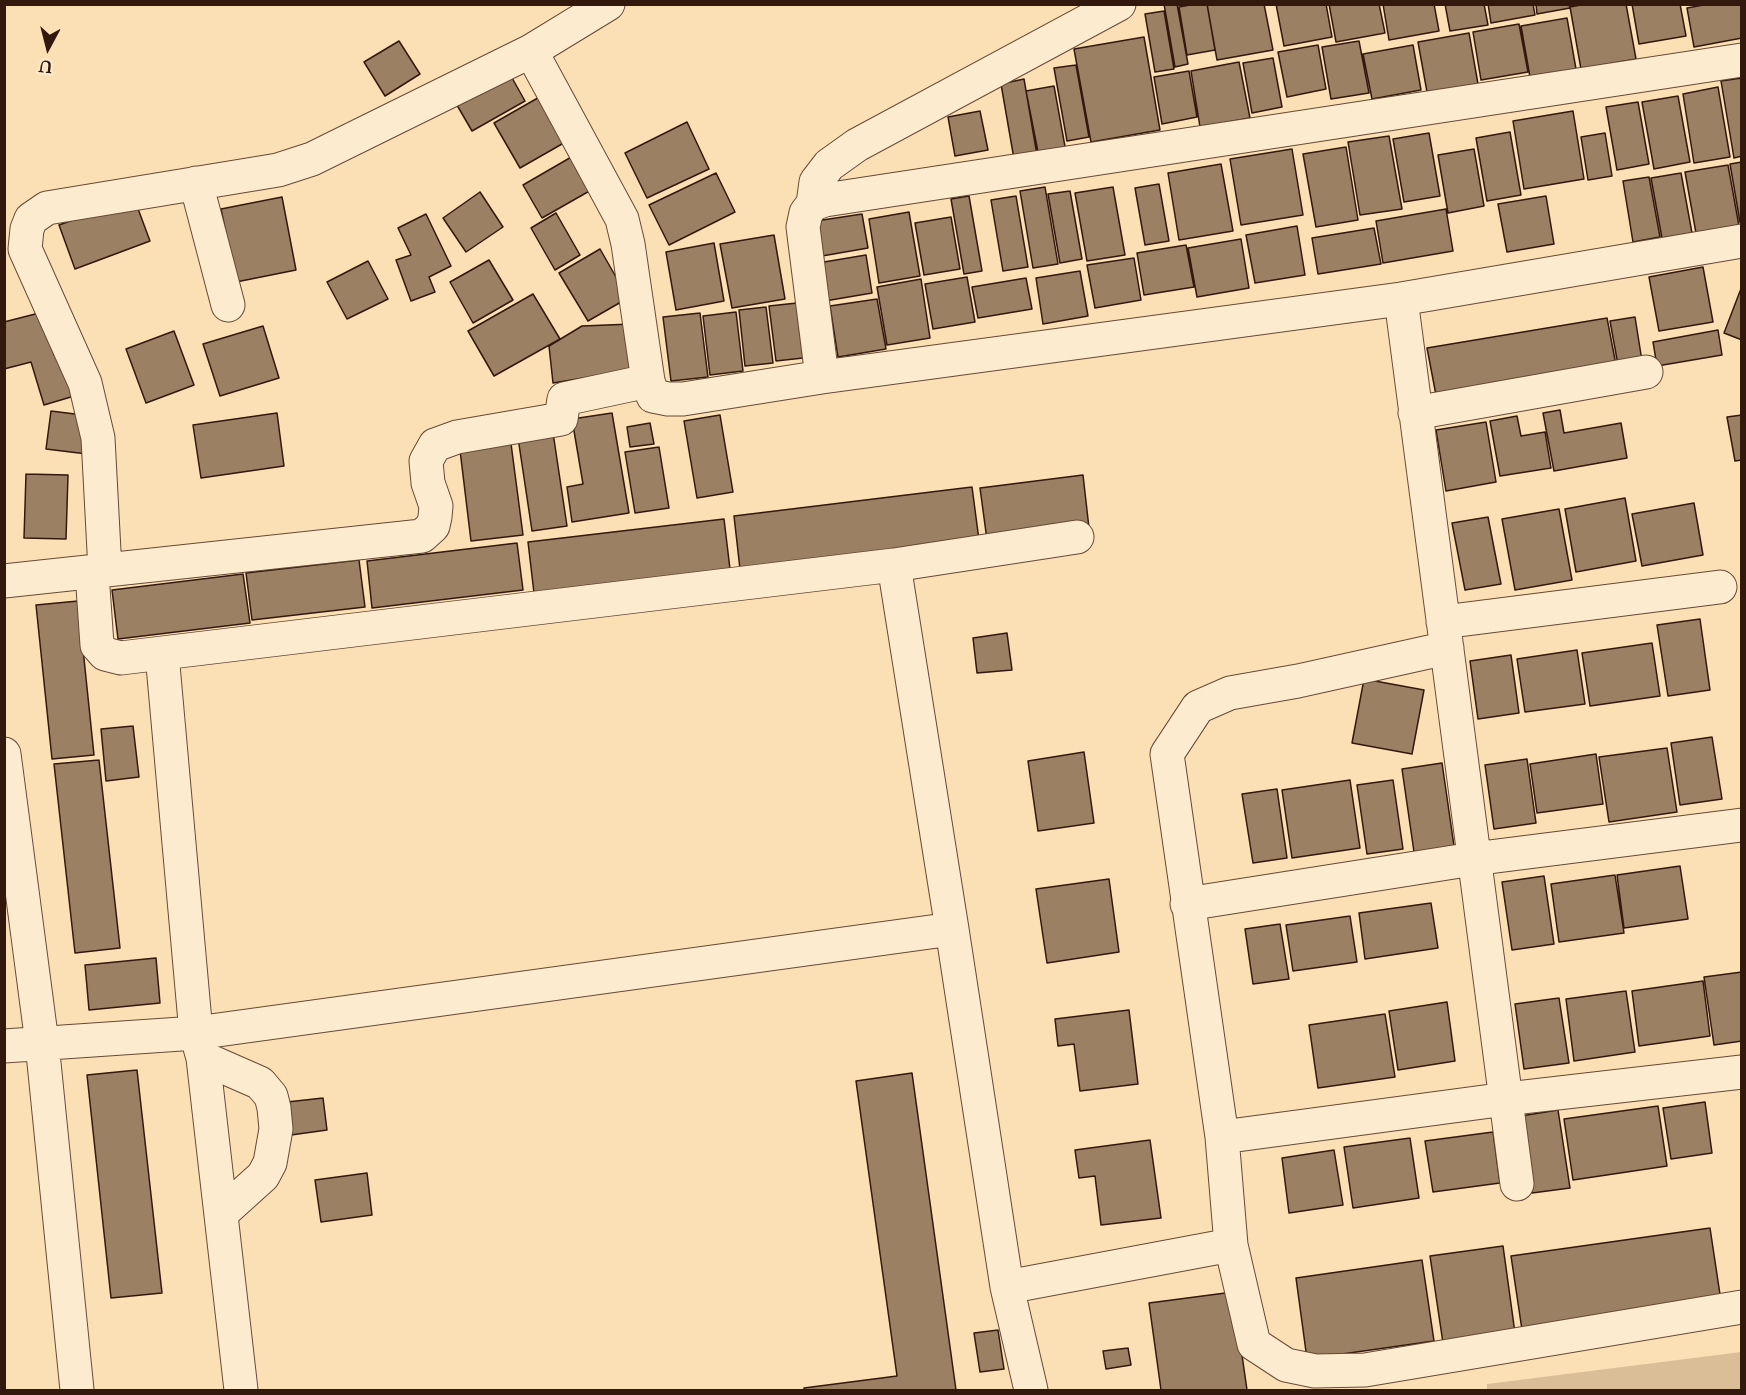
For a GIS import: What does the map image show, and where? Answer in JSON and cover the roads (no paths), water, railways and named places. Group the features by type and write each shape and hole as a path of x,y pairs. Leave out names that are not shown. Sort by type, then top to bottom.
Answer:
{"street":[{"path":"608,4 531,51 312,159 278,170 47,208 31,219 27,229 25,249 85,382 98,438 98,645 105,654 121,658 162,654 894,565 1077,537"},
{"path":"822,377 803,227 806,213 813,204 816,182 829,165 857,145 1119,4"},
{"path":"531,51 622,219 628,244 648,381 652,396 668,399 683,399 822,377 1401,299 1742,241"},
{"path":"813,204 825,200 1742,60"},
{"path":"196,183 228,305"},
{"path":"1401,299 1517,1184"},
{"path":"1415,413 1646,372"},
{"path":"4,581 422,536 432,526 435,517 436,506 428,483 426,461 435,445 457,437 561,419 564,399 648,381"},
{"path":"894,565 1007,1287 1030,1390"},
{"path":"1720,586 1445,635 1298,681 1230,693 1198,707 1167,754 1222,1137 1231,1245 1254,1344 1286,1365 1315,1371 1365,1370 1742,1307"},
{"path":"162,654 199,1045 222,1213 241,1390"},
{"path":"4,754 42,1043 77,1390"},
{"path":"1187,904 1473,860 1742,825"},
{"path":"4,1046 42,1043 199,1045 952,929"},
{"path":"199,1045 260,1083 271,1096 274,1108 276,1129 270,1163 263,1176 222,1213"},
{"path":"1222,1137 1506,1099 1742,1072"},
{"path":"1007,1287 1231,1245"}]}
